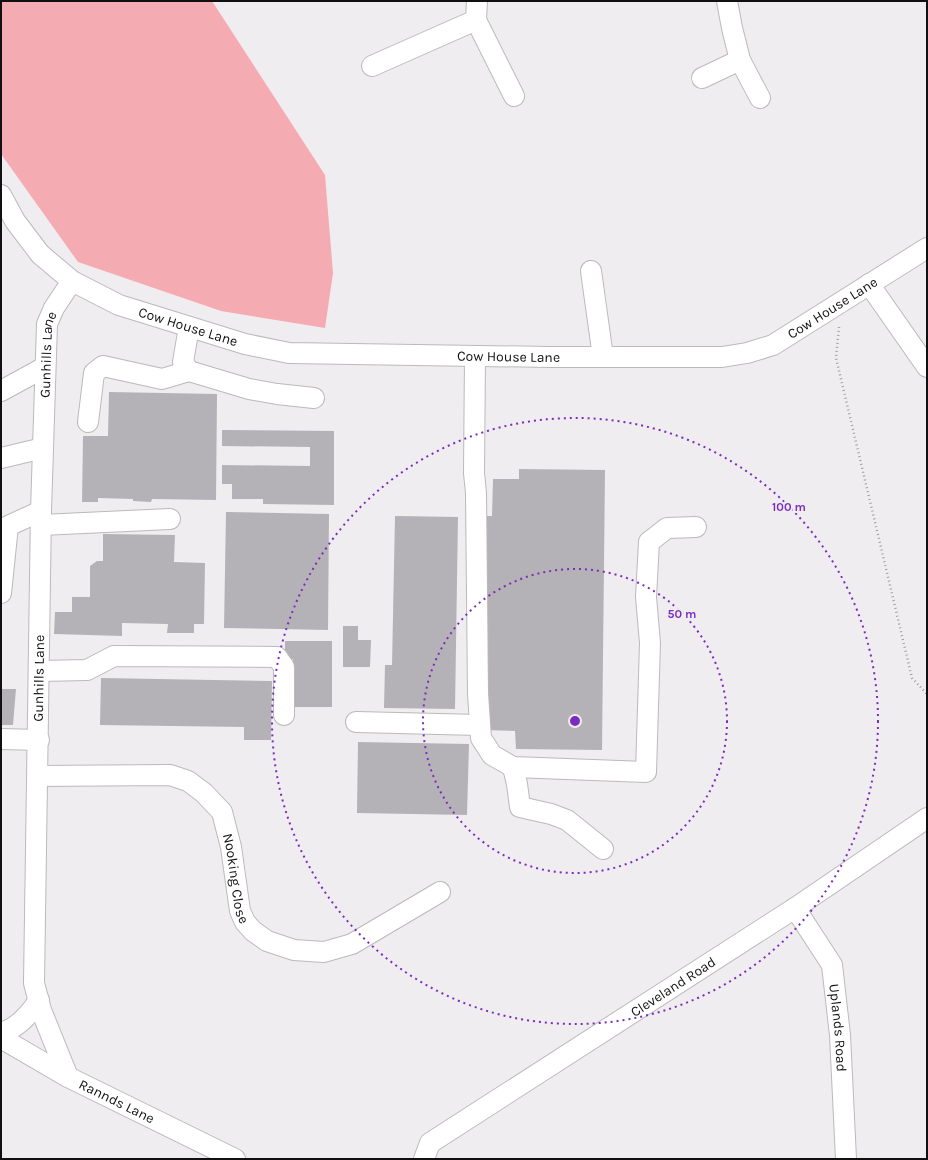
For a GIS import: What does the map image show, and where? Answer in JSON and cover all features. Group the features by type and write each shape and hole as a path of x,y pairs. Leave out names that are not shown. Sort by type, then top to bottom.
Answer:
{"street":[{"path":"728,1 732,28 740,60 760,98"},
{"path":"372,66 477,10 514,96"},
{"path":"702,78 740,60"},
{"name":"Cow House Lane","path":"1,195 15,221 40,254 72,281 119,305 245,344 289,353 602,357 722,357 747,353 773,345 927,248"},
{"path":"591,271 602,357"},
{"name":"Gunhills Lane","path":"68,1077 41,1010 34,983 39,740 41,518 47,324 54,308 72,281"},
{"path":"869,284 927,367"},
{"path":"189,326 182,362 189,372"},
{"path":"475,356 474,473 476,493 478,694 481,738 492,755 513,767 646,772 650,643 646,597 649,542 667,528 696,527"},
{"path":"88,422 94,373 103,366 162,379 189,372 249,389 314,398"},
{"path":"1,390 45,367"},
{"path":"1,458 43,448"},
{"path":"1,593 8,526 41,518 170,519"},
{"path":"40,671 86,670 114,656 277,657 284,667 284,715"},
{"path":"356,722 480,725"},
{"path":"1,739 39,740"},
{"path":"513,767 520,807 551,814 567,820 603,849"},
{"name":"Nooking Close","path":"38,776 170,775 188,782 204,793 222,812 232,847 240,911 244,922 253,931 267,941 294,950 324,952 352,944 440,892"},
{"name":"Cleveland Road","path":"424,1159 430,1143 795,908 927,818"},
{"name":"Uplands Road","path":"795,908 832,965 840,1035 846,1159"},
{"path":"1,1033 14,1028 32,1011 39,1000"},
{"name":"Rannds Lane","path":"1,1038 68,1077 235,1159"}],"path":[{"path":"834,307 839,319 836,358 912,678 927,694"}],"shaded area":[{"path":"1,1 212,1 325,175 333,273 325,328 221,311 78,262 1,154"}],"building":[{"path":"109,392 217,394 216,500 152,499 151,502 133,501 133,499 98,498 98,502 82,502 83,436 108,436"},
{"path":"222,430 334,431 334,505 263,504 263,499 232,499 232,484 222,484 222,465 310,466 310,447 222,446"},
{"path":"519,469 605,470 602,750 516,749 515,731 483,730 486,516 492,516 493,479 519,479"},
{"path":"226,512 329,514 328,630 224,628"},
{"path":"395,516 458,517 455,709 384,708 385,665 392,665"},
{"path":"103,534 175,535 174,562 205,563 204,624 194,624 194,633 167,633 168,624 122,623 122,636 54,634 55,612 72,612 72,597 90,597 90,566 97,561 103,561"},
{"path":"343,626 358,626 358,640 371,640 370,667 343,667"},
{"path":"285,641 332,641 332,707 293,707 293,659 285,659"},
{"path":"101,678 272,681 271,740 244,740 244,727 100,725"},
{"path":"1,689 16,689 13,725 1,725"},
{"path":"358,742 469,744 467,815 357,813"}]}
